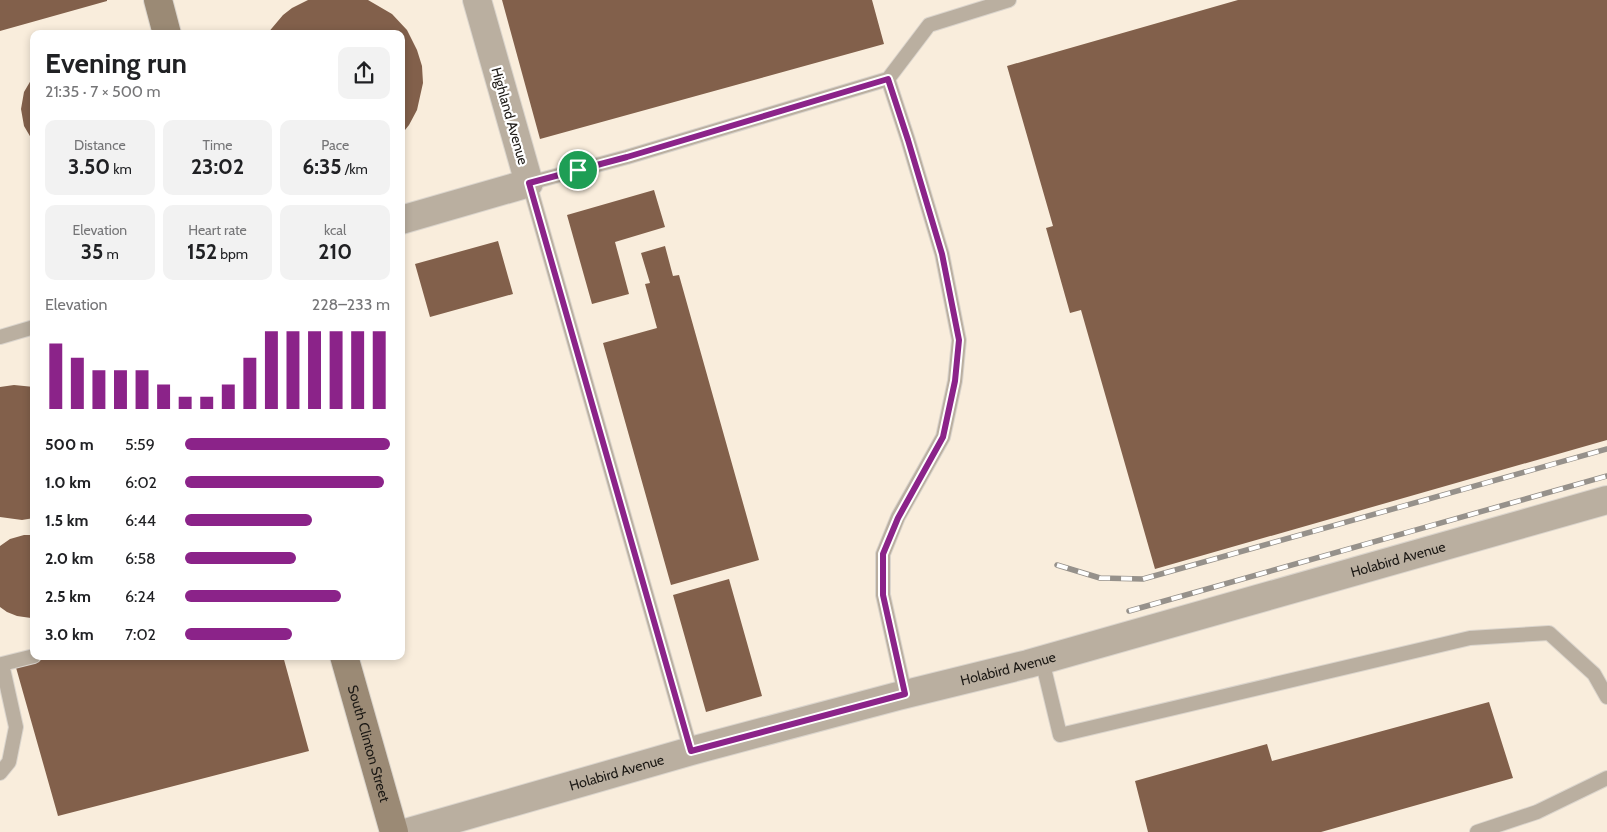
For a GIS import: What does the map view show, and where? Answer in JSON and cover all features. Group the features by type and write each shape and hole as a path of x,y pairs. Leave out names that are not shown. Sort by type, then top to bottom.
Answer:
{"main road":[{"path":"158,0 166,30"},
{"name":"South Clinton Street","path":"345,660 394,832"}],"street":[{"name":"Highland Avenue","path":"477,0 529,183"},
{"path":"405,219 529,183"},
{"name":"Holabird Avenue","path":"409,832 691,751 1042,660 1607,500"}],"lane":[{"path":"529,183 627,157 888,79 929,25 1010,0"},
{"path":"888,79 942,254 959,340 955,381 943,437 898,518 883,554 883,595 905,694"},
{"name":"Highland Avenue","path":"529,183 691,751"},
{"path":"0,337 30,328"},
{"path":"1042,660 1060,735 1470,638 1549,634 1594,674 1607,697"},
{"path":"0,772 9,762 16,727 2,664 30,657"},
{"path":"1477,832 1537,812 1607,778"}],"shaded area":[{"path":"0,0 1607,0 1607,832 0,832"}],"building":[{"path":"0,0 107,0 107,1 0,31"},
{"path":"308,0 368,0 392,14 407,30 417,50 422,66 423,83 417,110 405,130 405,30 270,30 283,15"},
{"path":"502,0 872,0 884,44 540,139"},
{"path":"1238,0 1607,0 1607,440 1155,569 1081,310 1070,313 1046,228 1053,226 1007,66"},
{"path":"30,82 30,136 24,126 21,109 24,92"},
{"path":"654,190 665,227 615,242 629,294 592,304 567,215"},
{"path":"498,241 513,294 430,317 415,264"},
{"path":"665,246 673,276 679,275 759,560 671,585 603,343 657,328 645,284 650,283 641,253"},
{"path":"14,385 30,387 30,519 22,520 0,517 0,387"},
{"path":"30,535 30,618 17,616 0,607 0,546 10,539"},
{"path":"729,579 762,696 706,712 673,595"},
{"path":"30,660 284,660 309,751 58,816 15,664"},
{"path":"1489,702 1513,778 1321,832 1148,832 1135,781 1267,744 1272,761"}],"railway":[{"path":"1057,565 1100,578 1143,579 1607,449"},
{"path":"1129,611 1607,476"}],"route":[{"path":"888,79 942,254 959,340 955,381 943,437 898,518 883,554 883,595 905,694 691,751 529,183 578,170 888,79"}]}
